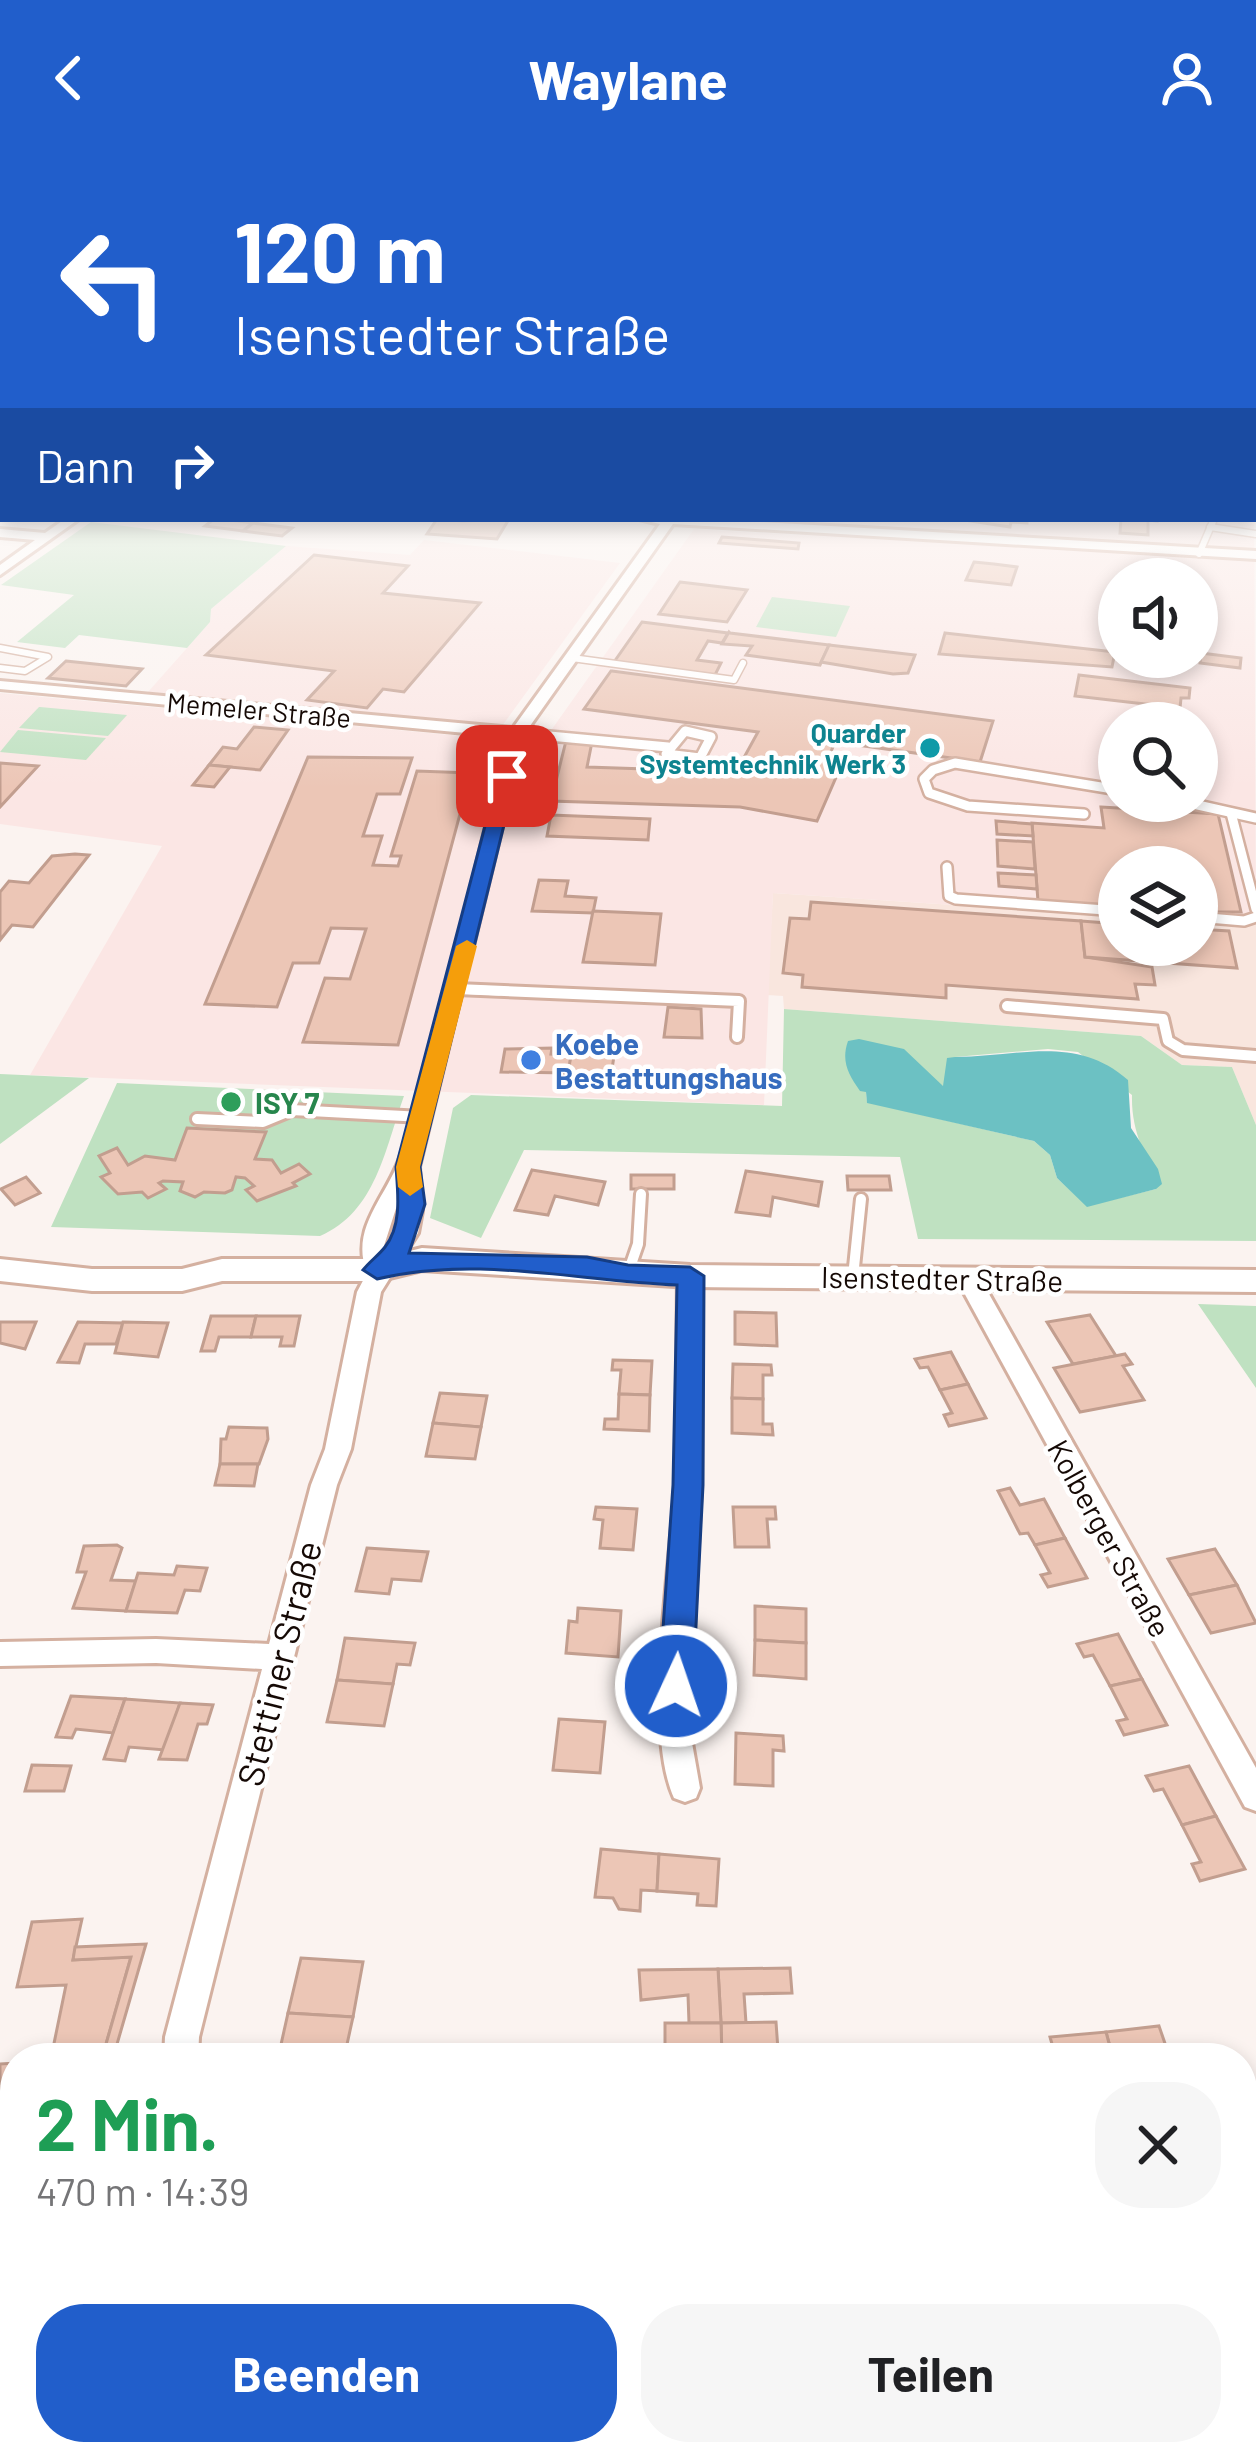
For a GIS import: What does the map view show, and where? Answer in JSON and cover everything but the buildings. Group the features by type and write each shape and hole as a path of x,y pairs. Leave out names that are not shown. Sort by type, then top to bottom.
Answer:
{"street":[{"path":"517,733 632,573"},
{"name":"Memeler Straße","path":"0,685 517,733"},
{"name":"Stettiner Straße","path":"182,2043 324,1485 334,1463 377,1270 398,1250 408,1223 412,1204 408,1167 457,989 517,733"},
{"name":"Isenstedter Straße","path":"7,1270 115,1280 182,1280 222,1270 377,1270 408,1279 453,1280 628,1274 1256,1281"},
{"path":"685,1788 674,1726 688,1485 690,1276"},
{"name":"Kolberger Straße","path":"968,1278 1256,1797"},
{"path":"0,1654 155,1651 279,1657"}],"lane":[{"path":"0,648 48,657 25,671 0,668"},
{"path":"572,658 734,680 743,663"},
{"path":"517,733 668,747"},
{"path":"679,733 711,737 700,758 671,757 666,754 668,747 679,733"},
{"path":"1084,814 950,802 929,794 923,788 924,779 933,770 955,763 1098,787"},
{"path":"1218,810 1256,818"},
{"path":"1218,919 1244,921 1256,913 1232,813"},
{"path":"947,867 949,896 956,899 1098,909"},
{"path":"457,989 739,1001 737,1037"},
{"path":"1007,1006 1163,1019 1168,1041 1184,1050 1256,1056"},
{"path":"197,1119 263,1121 292,1110 422,1117"},
{"path":"628,1274 638,1244 641,1194"},
{"path":"853,1277 861,1198"}],"shaded area":[{"path":"254,573 613,573 502,726 148,692 210,622 211,609"},
{"path":"663,573 1098,573 1098,678 1218,678 1218,573 1254,573 1256,925 1218,922 1218,846 1098,846 1098,915 773,893 764,1105 30,1075 162,846 0,824 0,693 547,744 552,729"},
{"path":"773,893 1098,915 1098,966 1218,966 1218,922 1256,925 1256,1125 1232,1067 1182,1065 1141,1036 784,1009 783,996 767,995"}],"green space":[{"path":"19,573 254,573 211,609 210,622 187,648 79,635 65,648 17,642 74,595 1,585"},
{"path":"772,597 850,606 836,637 756,627"},
{"path":"39,707 127,715 108,736 19,728"},
{"path":"18,730 106,738 86,760 0,752"},
{"path":"784,1009 1141,1036 1182,1065 1232,1067 1256,1125 1256,1241 918,1239 900,1157 524,1150 481,1238 430,1218 453,1108 471,1095 782,1106","holes":["1048,1049 1078,1052 1132,1095 1137,1132 1156,1189 1087,1206 1057,1178 1050,1155 1034,1141 867,1102 866,1092 926,1072 943,1087 955,1057"]},
{"path":"0,1074 89,1078 0,1144"},
{"path":"117,1083 404,1096 366,1195 339,1225 320,1236 51,1227"},
{"path":"1198,1304 1256,1306 1256,1388"}],"water":[{"path":"848,1041 904,1049 943,1086 947,1058 955,1057 1046,1051 1088,1057 1108,1066 1128,1080 1131,1128 1158,1169 1162,1184 1087,1207 1057,1178 1050,1155 1034,1141 867,1103 866,1092 856,1085 846,1061"}],"slow traffic":[{"path":"410,1187 408,1167 467,946"}],"place":[{"name":"Quarder Systemtechnik Werk 3","path":"930,748"},
{"name":"Koebe Bestattungshaus","path":"531,1060"},
{"name":"ISY 7","path":"231,1102"}],"route":[{"path":"507,776 457,989 408,1167 412,1204 408,1223 398,1250 377,1270 422,1259 690,1276 688,1485 676,1686"}]}
